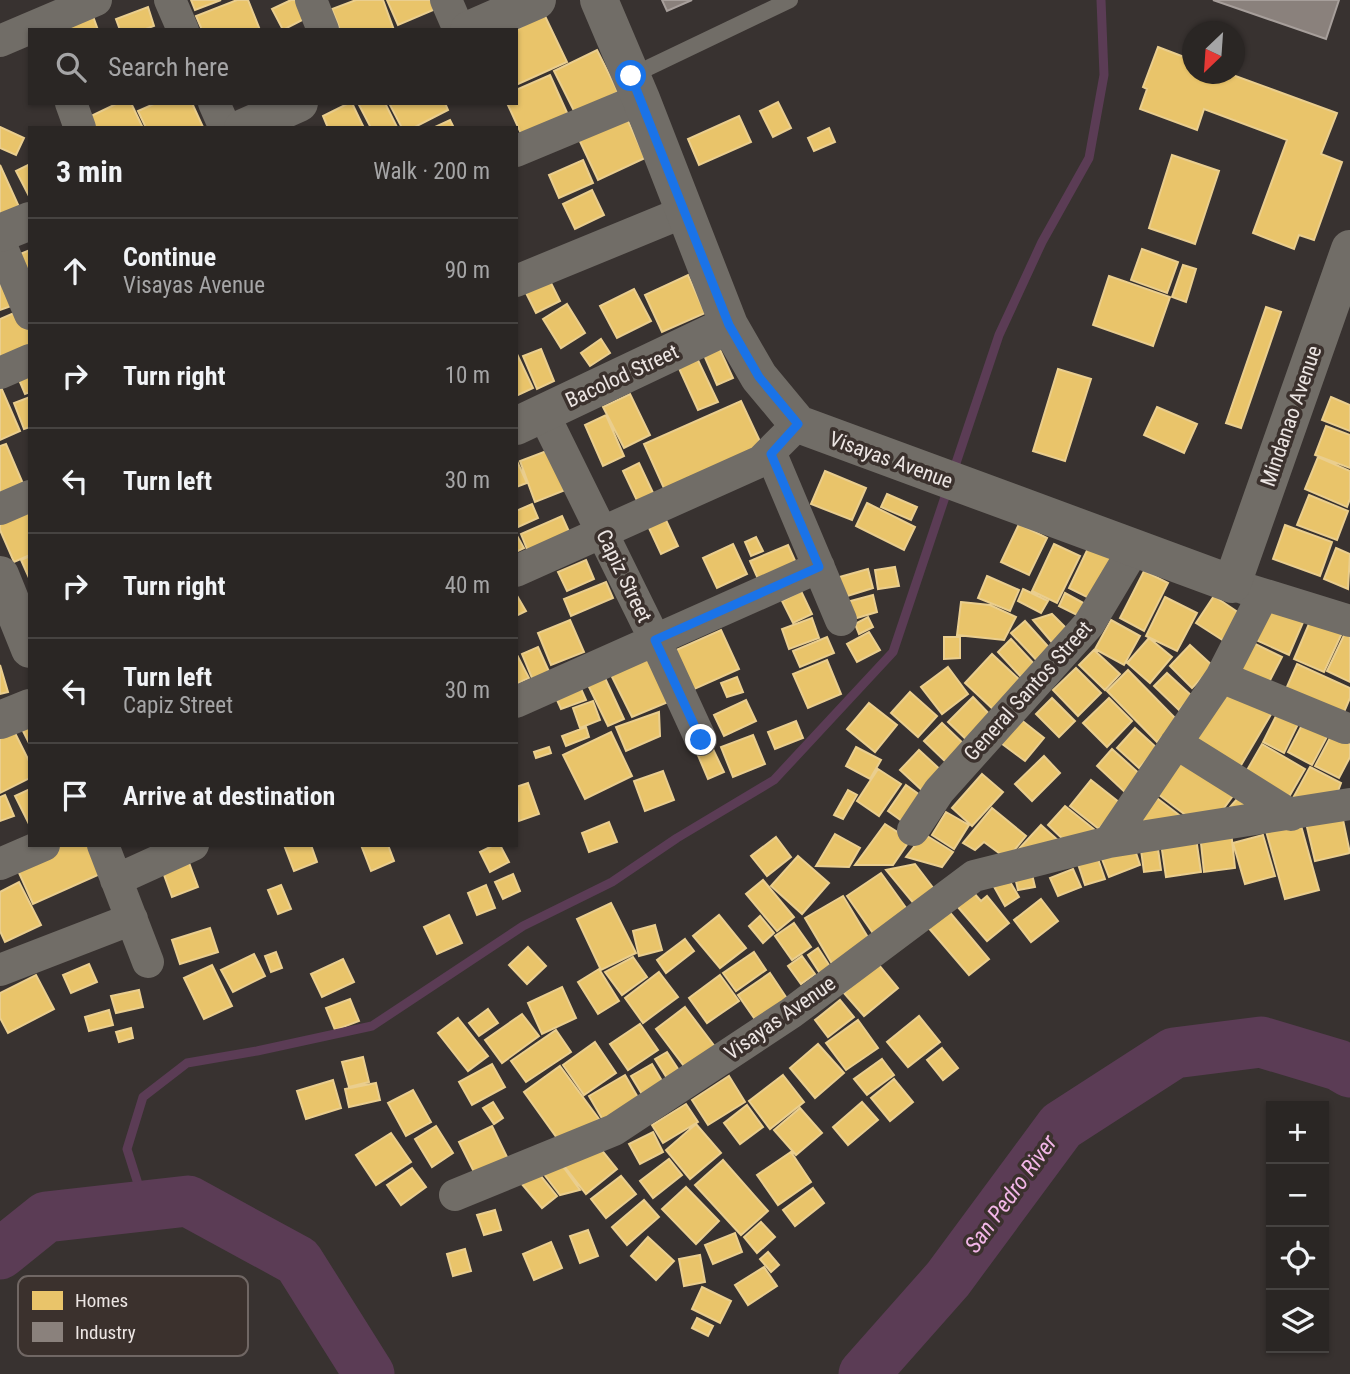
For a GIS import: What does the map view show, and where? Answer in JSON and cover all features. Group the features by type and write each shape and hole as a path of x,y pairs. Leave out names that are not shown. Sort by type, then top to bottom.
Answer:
{"street":[{"path":"0,41 38,18 96,0"},
{"path":"170,0 182,28"},
{"path":"311,0 322,28"},
{"path":"446,0 457,28"},
{"path":"474,28 537,0"},
{"path":"518,570 603,534 771,454 798,424 759,377 729,325 599,0"},
{"path":"518,150 636,87"},
{"path":"72,105 79,126"},
{"path":"215,105 224,126"},
{"path":"247,126 295,105"},
{"path":"518,280 684,212"},
{"path":"0,233 28,221"},
{"path":"0,243 28,309"},
{"name":"Mindanao Avenue","path":"1248,589 1350,249"},
{"name":"Bacolod Street","path":"530,420 729,325"},
{"path":"0,373 28,361"},
{"name":"Capiz Street","path":"530,420 603,534 701,740"},
{"name":"Visayas Avenue","path":"798,424 1248,589 1350,621"},
{"path":"771,454 841,620"},
{"path":"0,509 28,497"},
{"name":"General Santos Street","path":"912,830 939,791 1089,624 1135,547"},
{"path":"518,701 819,567"},
{"path":"0,575 28,640"},
{"path":"1109,842 1220,677 1248,589"},
{"path":"1220,677 1345,727"},
{"path":"0,720 28,709"},
{"path":"1176,743 1290,815"},
{"name":"Visayas Avenue","path":"455,1195 614,1130 791,1013 974,876 1109,842 1350,804"},
{"path":"0,864 39,847"},
{"path":"104,847 148,962"},
{"path":"116,880 189,847"},
{"path":"0,970 132,919"}],"lane":[{"path":"636,87 790,0"}],"building: Homes":[{"path":"191,0 221,0 195,10"},
{"path":"237,0 248,0 259,28 201,28 196,16"},
{"path":"291,0 299,0 308,17 282,28 272,9"},
{"path":"356,0 383,0 393,28 339,28 332,9"},
{"path":"387,0 435,0 438,8 398,25"},
{"path":"148,7 154,26 119,28 116,19"},
{"path":"90,8 97,28 55,28"},
{"path":"544,14 567,62 518,84 518,29"},
{"path":"1158,47 1182,56 1182,84 1245,84 1245,79 1337,113 1321,154 1342,162 1314,240 1299,235 1294,249 1253,233 1287,140 1204,109 1197,130 1140,109 1147,89 1143,87"},
{"path":"597,50 618,92 575,113 554,71"},
{"path":"550,75 569,117 523,138 508,105 518,105 518,89"},
{"path":"778,102 791,128 773,137 760,111"},
{"path":"114,105 132,105 142,126 93,126 89,117"},
{"path":"152,105 193,105 203,126 145,126 138,111"},
{"path":"345,105 353,105 363,126 327,126 323,116"},
{"path":"359,105 386,105 396,126 370,126"},
{"path":"390,105 446,105 448,110 417,126 401,126"},
{"path":"624,112 645,158 598,180 576,133"},
{"path":"739,116 751,142 699,165 688,139"},
{"path":"450,120 453,126 437,126"},
{"path":"0,127 24,138 16,155 0,148"},
{"path":"829,128 835,142 814,151 808,138"},
{"path":"1172,155 1219,171 1195,244 1149,228"},
{"path":"583,160 593,183 559,198 549,175"},
{"path":"0,165 20,209 0,218"},
{"path":"28,165 28,194 16,171"},
{"path":"592,190 604,215 575,229 563,204"},
{"path":"1142,249 1178,262 1167,293 1131,280"},
{"path":"28,251 28,276 20,254"},
{"path":"0,264 17,304 0,310"},
{"path":"1183,265 1196,269 1186,302 1172,297"},
{"path":"547,275 560,301 536,313 523,287"},
{"path":"688,275 705,313 662,332 645,295"},
{"path":"1109,276 1170,297 1153,346 1093,325"},
{"path":"634,289 651,321 617,338 600,306"},
{"path":"567,304 585,333 561,348 543,319"},
{"path":"1266,307 1281,312 1241,428 1226,423"},
{"path":"23,309 28,321 28,354 0,365 0,319"},
{"path":"601,339 610,353 590,366 581,353"},
{"path":"715,339 733,378 717,385 700,346"},
{"path":"541,349 554,381 537,389 523,356"},
{"path":"518,356 533,388 518,395"},
{"path":"696,356 718,402 698,410 677,364"},
{"path":"1058,369 1091,379 1065,461 1033,451"},
{"path":"28,371 28,393 25,394 17,375"},
{"path":"0,385 20,431 0,440"},
{"path":"630,394 650,435 624,448 603,407"},
{"path":"1331,397 1350,405 1350,431 1322,420"},
{"path":"28,398 28,428 24,429 14,403"},
{"path":"741,401 765,452 667,495 644,444"},
{"path":"1157,407 1197,424 1184,453 1144,435"},
{"path":"606,415 624,456 603,466 585,425"},
{"path":"1326,426 1350,435 1350,468 1315,455"},
{"path":"6,444 24,486 0,496 0,446"},
{"path":"557,447 573,487 535,502 520,461"},
{"path":"1318,457 1350,471 1350,499 1347,507 1305,489"},
{"path":"518,463 527,483 518,486"},
{"path":"639,463 656,499 640,507 623,471"},
{"path":"825,471 866,488 852,520 811,504"},
{"path":"887,494 917,507 911,520 881,507"},
{"path":"1309,495 1348,511 1337,540 1297,525"},
{"path":"28,503 28,556 14,562 0,530 0,515"},
{"path":"867,503 915,527 904,550 856,526"},
{"path":"532,504 538,518 518,527 518,510"},
{"path":"562,516 571,536 529,554 521,534"},
{"path":"665,518 678,546 661,554 648,526"},
{"path":"1019,524 1047,538 1029,575 1001,562"},
{"path":"1285,525 1332,542 1320,576 1273,559"},
{"path":"756,537 763,551 751,556 745,542"},
{"path":"518,538 524,548 518,551"},
{"path":"1091,542 1120,556 1097,602 1069,588"},
{"path":"733,544 747,574 717,588 703,558"},
{"path":"1054,544 1080,556 1057,603 1032,591"},
{"path":"788,545 801,574 763,590 750,561"},
{"path":"1336,548 1350,554 1348,589 1324,579"},
{"path":"28,557 28,576 21,560"},
{"path":"586,560 594,579 567,591 558,572"},
{"path":"895,567 899,586 878,589 875,570"},
{"path":"868,569 873,588 841,598 836,578"},
{"path":"1144,571 1168,583 1144,631 1120,618"},
{"path":"987,576 1019,590 1010,611 978,598"},
{"path":"606,582 613,598 571,616 564,599"},
{"path":"1023,589 1048,601 1041,613 1018,601"},
{"path":"801,591 812,614 793,623 782,601"},
{"path":"1065,593 1087,605 1081,617 1059,606"},
{"path":"873,595 877,612 847,621 843,603"},
{"path":"1214,596 1245,617 1227,643 1196,623"},
{"path":"518,597 526,611 518,615"},
{"path":"1165,597 1197,613 1177,651 1146,636"},
{"path":"961,602 990,605 1016,617 1004,640 957,635"},
{"path":"1271,606 1304,620 1289,655 1256,640"},
{"path":"1052,614 1071,633 1055,646 1033,620"},
{"path":"868,617 873,627 859,634 855,624"},
{"path":"812,618 819,638 789,649 782,629"},
{"path":"1311,619 1342,633 1324,672 1294,659"},
{"path":"570,620 584,652 551,665 538,633"},
{"path":"1111,620 1140,636 1124,665 1095,649"},
{"path":"1025,621 1054,653 1041,665 1011,633"},
{"path":"721,630 739,669 692,690 674,651"},
{"path":"869,632 880,650 857,662 847,644"},
{"path":"1345,633 1350,635 1350,682 1327,671"},
{"path":"827,637 834,653 800,667 793,651"},
{"path":"944,637 960,637 960,658 944,659"},
{"path":"1149,638 1172,657 1150,683 1127,663"},
{"path":"1011,639 1036,666 1022,678 998,652"},
{"path":"1245,639 1282,657 1265,690 1229,672"},
{"path":"1190,645 1213,666 1192,688 1170,666"},
{"path":"538,647 551,676 534,683 522,654"},
{"path":"1094,650 1120,674 1105,690 1079,665"},
{"path":"653,653 673,700 632,717 611,675"},
{"path":"992,654 1022,682 995,711 965,683"},
{"path":"518,657 529,678 518,683"},
{"path":"827,660 841,694 808,708 793,674"},
{"path":"1297,664 1350,688 1350,698 1339,724 1282,698"},
{"path":"0,665 8,692 0,694"},
{"path":"948,667 968,694 942,714 921,687"},
{"path":"1076,668 1101,693 1078,716 1053,690"},
{"path":"1128,670 1178,721 1157,742 1107,691"},
{"path":"1167,673 1192,696 1179,710 1154,686"},
{"path":"737,677 743,692 727,697 721,683"},
{"path":"605,678 624,719 608,726 588,685"},
{"path":"578,682 586,700 561,709 553,691"},
{"path":"1226,684 1273,711 1237,772 1190,744"},
{"path":"910,692 937,716 918,737 891,713"},
{"path":"973,697 996,721 972,745 948,722"},
{"path":"1052,698 1075,721 1059,737 1036,714"},
{"path":"1109,698 1132,721 1107,747 1083,723"},
{"path":"746,700 756,721 724,736 714,715"},
{"path":"593,701 600,720 580,728 573,708"},
{"path":"869,703 897,725 875,752 847,729"},
{"path":"659,712 660,736 626,751 616,727"},
{"path":"1278,712 1299,722 1284,753 1263,742"},
{"path":"1020,719 1044,738 1025,761 1001,743"},
{"path":"796,721 803,738 775,749 768,732"},
{"path":"1304,721 1329,733 1312,765 1288,752"},
{"path":"942,723 968,748 950,766 924,741"},
{"path":"28,725 28,741 21,727"},
{"path":"12,727 28,759 28,779 0,793 0,733"},
{"path":"586,727 589,737 566,746 562,736"},
{"path":"1135,728 1157,748 1139,768 1117,748"},
{"path":"611,732 632,776 585,799 563,755"},
{"path":"1332,734 1350,744 1350,757 1339,778 1315,766"},
{"path":"753,735 765,764 733,777 721,747"},
{"path":"1262,744 1305,769 1285,804 1242,779"},
{"path":"549,747 551,753 536,758 534,752"},
{"path":"712,747 724,772 708,779 697,753"},
{"path":"856,747 881,760 870,779 846,766"},
{"path":"1181,747 1238,789 1213,823 1196,823 1150,788"},
{"path":"1112,749 1142,776 1126,793 1097,766"},
{"path":"919,750 945,774 926,794 900,770"},
{"path":"1044,756 1060,773 1032,801 1015,784"},
{"path":"1310,767 1341,783 1334,802 1287,809"},
{"path":"878,769 901,784 879,816 857,801"},
{"path":"663,771 674,800 645,811 634,781"},
{"path":"982,774 1003,792 972,826 952,808"},
{"path":"1091,780 1120,803 1099,829 1070,806"},
{"path":"528,783 539,814 519,821 518,786"},
{"path":"906,785 927,800 909,826 888,811"},
{"path":"28,790 28,822 15,796"},
{"path":"848,790 857,795 843,819 834,815"},
{"path":"1149,792 1187,821 1126,822"},
{"path":"5,795 14,816 0,821 0,797"},
{"path":"1238,798 1247,806 1223,815"},
{"path":"1065,806 1095,830 1067,843 1048,825"},
{"path":"992,808 1026,836 1007,859 984,842 975,850 963,843"},
{"path":"946,812 969,825 954,849 932,835"},
{"path":"1342,815 1350,853 1315,861 1306,823"},
{"path":"609,822 617,842 589,852 582,833"},
{"path":"1300,822 1319,890 1285,899 1266,831"},
{"path":"885,824 910,840 893,865 855,865"},
{"path":"1041,825 1061,843 1015,853"},
{"path":"1231,831 1235,868 1204,872 1200,834"},
{"path":"835,834 860,848 849,867 816,866"},
{"path":"924,834 953,852 942,867 906,857"},
{"path":"1263,835 1275,876 1245,884 1233,843"},
{"path":"776,837 791,857 767,876 751,856"},
{"path":"1196,838 1201,872 1166,877 1161,843"},
{"path":"1132,841 1140,865 1109,877 1100,854"},
{"path":"1157,842 1161,870 1144,872 1140,843"},
{"path":"53,847 98,847 109,870 33,904 15,864"},
{"path":"285,847 312,847 317,862 294,871"},
{"path":"362,847 389,847 394,861 371,871"},
{"path":"490,847 501,847 509,862 490,872 480,852"},
{"path":"1095,850 1105,879 1085,885 1075,855"},
{"path":"185,852 198,887 172,897 159,861"},
{"path":"798,856 829,883 802,914 771,886"},
{"path":"915,864 934,889 915,905 886,870"},
{"path":"1073,869 1081,887 1058,896 1050,878"},
{"path":"1031,870 1035,887 1018,890 1014,873"},
{"path":"881,873 909,912 875,936 847,896"},
{"path":"513,874 520,891 503,899 495,882"},
{"path":"1006,875 1019,897 1005,906 992,883"},
{"path":"763,880 794,917 777,931 746,894"},
{"path":"19,882 41,925 5,942 0,931 0,892"},
{"path":"281,885 291,909 278,914 268,890"},
{"path":"486,885 495,908 477,915 468,893"},
{"path":"973,892 981,901 987,896 1009,923 987,941 957,906"},
{"path":"843,896 872,944 834,967 805,918"},
{"path":"1041,899 1058,921 1031,942 1014,920"},
{"path":"611,903 636,953 601,970 577,919"},
{"path":"947,909 989,959 969,975 927,926"},
{"path":"449,915 462,943 437,954 424,927"},
{"path":"719,915 746,948 720,968 693,936"},
{"path":"760,916 774,933 763,943 749,926"},
{"path":"794,923 811,947 792,960 775,936"},
{"path":"655,925 662,950 639,956 633,931"},
{"path":"210,928 218,952 180,964 172,940"},
{"path":"685,939 694,951 666,973 657,960"},
{"path":"528,947 546,966 527,984 509,965"},
{"path":"818,948 831,968 821,975 808,955"},
{"path":"276,952 282,968 271,972 265,956"},
{"path":"754,952 766,970 736,991 723,973"},
{"path":"254,954 265,976 233,992 221,970"},
{"path":"802,956 815,974 801,984 788,966"},
{"path":"633,957 647,977 622,995 605,972"},
{"path":"343,959 354,982 322,997 311,974"},
{"path":"89,964 97,982 71,993 63,975"},
{"path":"878,964 898,988 864,1016 844,993"},
{"path":"212,965 232,1006 204,1019 184,978"},
{"path":"599,969 619,1001 598,1014 578,982"},
{"path":"659,972 678,997 643,1023 625,998"},
{"path":"770,973 792,1006 761,1028 738,995"},
{"path":"36,975 54,1009 8,1033 0,1018 0,993"},
{"path":"720,975 739,1001 707,1023 689,998"},
{"path":"562,987 576,1018 542,1034 528,1003"},
{"path":"139,990 143,1007 116,1013 111,996"},
{"path":"350,999 359,1021 335,1030 326,1008"},
{"path":"840,1000 854,1017 828,1037 815,1020"},
{"path":"685,1007 719,1052 690,1074 656,1029"},
{"path":"488,1009 498,1023 479,1036 469,1023"},
{"path":"109,1010 113,1025 89,1031 85,1017"},
{"path":"522,1014 539,1036 502,1063 485,1040"},
{"path":"919,1016 940,1042 908,1067 887,1042"},
{"path":"458,1018 488,1056 468,1071 438,1033"},
{"path":"858,1020 878,1048 846,1070 826,1043"},
{"path":"640,1024 658,1050 628,1070 610,1044"},
{"path":"131,1028 133,1038 119,1042 116,1032"},
{"path":"556,1030 571,1052 526,1082 511,1061"},
{"path":"595,1042 616,1073 584,1095 563,1065"},
{"path":"818,1044 844,1073 815,1098 790,1068"},
{"path":"942,1048 958,1068 943,1080 927,1060"},
{"path":"667,1052 684,1078 672,1086 655,1059"},
{"path":"363,1057 369,1082 349,1087 342,1062"},
{"path":"882,1059 894,1075 867,1095 854,1079"},
{"path":"492,1064 505,1087 472,1105 459,1082"},
{"path":"652,1064 668,1091 648,1104 631,1076"},
{"path":"560,1066 599,1119 562,1145 524,1092"},
{"path":"625,1075 640,1101 604,1122 589,1096"},
{"path":"783,1075 804,1102 770,1129 749,1101"},
{"path":"729,1076 745,1102 708,1125 692,1100"},
{"path":"894,1079 913,1102 890,1121 871,1098"},
{"path":"333,1080 341,1108 306,1119 297,1091"},
{"path":"376,1083 380,1100 349,1107 345,1089"},
{"path":"413,1090 431,1122 406,1136 388,1103"},
{"path":"493,1102 503,1118 494,1124 483,1108"},
{"path":"862,1102 878,1120 848,1145 833,1127"},
{"path":"686,1104 698,1122 663,1143 652,1125"},
{"path":"747,1105 763,1127 740,1144 724,1123"},
{"path":"800,1108 822,1133 796,1155 774,1130"},
{"path":"696,1124 721,1153 690,1179 666,1150"},
{"path":"436,1126 453,1153 432,1167 415,1139"},
{"path":"492,1126 508,1159 475,1174 459,1142"},
{"path":"653,1132 663,1152 640,1164 629,1144"},
{"path":"391,1133 411,1162 376,1185 356,1155"},
{"path":"600,1148 617,1169 586,1194 561,1162"},
{"path":"791,1152 811,1182 778,1205 757,1175"},
{"path":"669,1159 682,1175 653,1198 640,1181"},
{"path":"723,1160 768,1211 741,1235 695,1185"},
{"path":"559,1161 580,1190 560,1195 543,1173"},
{"path":"412,1168 426,1187 401,1205 387,1185"},
{"path":"536,1170 557,1196 542,1208 521,1183"},
{"path":"621,1176 636,1194 606,1218 591,1199"},
{"path":"686,1187 719,1221 696,1244 662,1209"},
{"path":"813,1188 824,1203 795,1226 783,1210"},
{"path":"644,1200 659,1217 627,1245 612,1227"},
{"path":"495,1210 501,1230 484,1235 477,1215"},
{"path":"761,1222 775,1237 757,1253 744,1237"},
{"path":"588,1230 598,1256 580,1263 570,1236"},
{"path":"735,1233 742,1252 713,1264 705,1245"},
{"path":"648,1237 674,1261 656,1280 631,1256"},
{"path":"551,1242 562,1268 534,1280 523,1254"},
{"path":"465,1249 471,1271 453,1276 447,1254"},
{"path":"768,1252 779,1265 771,1272 760,1259"},
{"path":"700,1255 705,1282 684,1286 679,1259"},
{"path":"764,1267 777,1286 748,1305 735,1285"},
{"path":"702,1287 731,1301 720,1323 692,1309"},
{"path":"697,1318 713,1326 708,1336 692,1328"}],"building: Industry":[{"path":"662,0 692,0 667,11"},
{"path":"1213,0 1339,0 1326,39"}],"waterway":[{"path":"955,466 999,335 1042,242 1089,158 1104,75 1101,0"},
{"path":"145,1206 127,1149 143,1097 187,1063 372,1026 523,926 612,882 677,838 774,780 893,652 945,497"},
{"name":"San Pedro River","path":"864,1374 948,1279 1061,1126 1174,1053 1261,1042 1338,1065 1350,1072"},
{"name":"San Pedro River","path":"0,1254 46,1217 188,1201 298,1261 369,1374"}],"route":[{"path":"631,76 729,325 759,377 798,424 771,454 819,567 655,640 701,740"}]}
